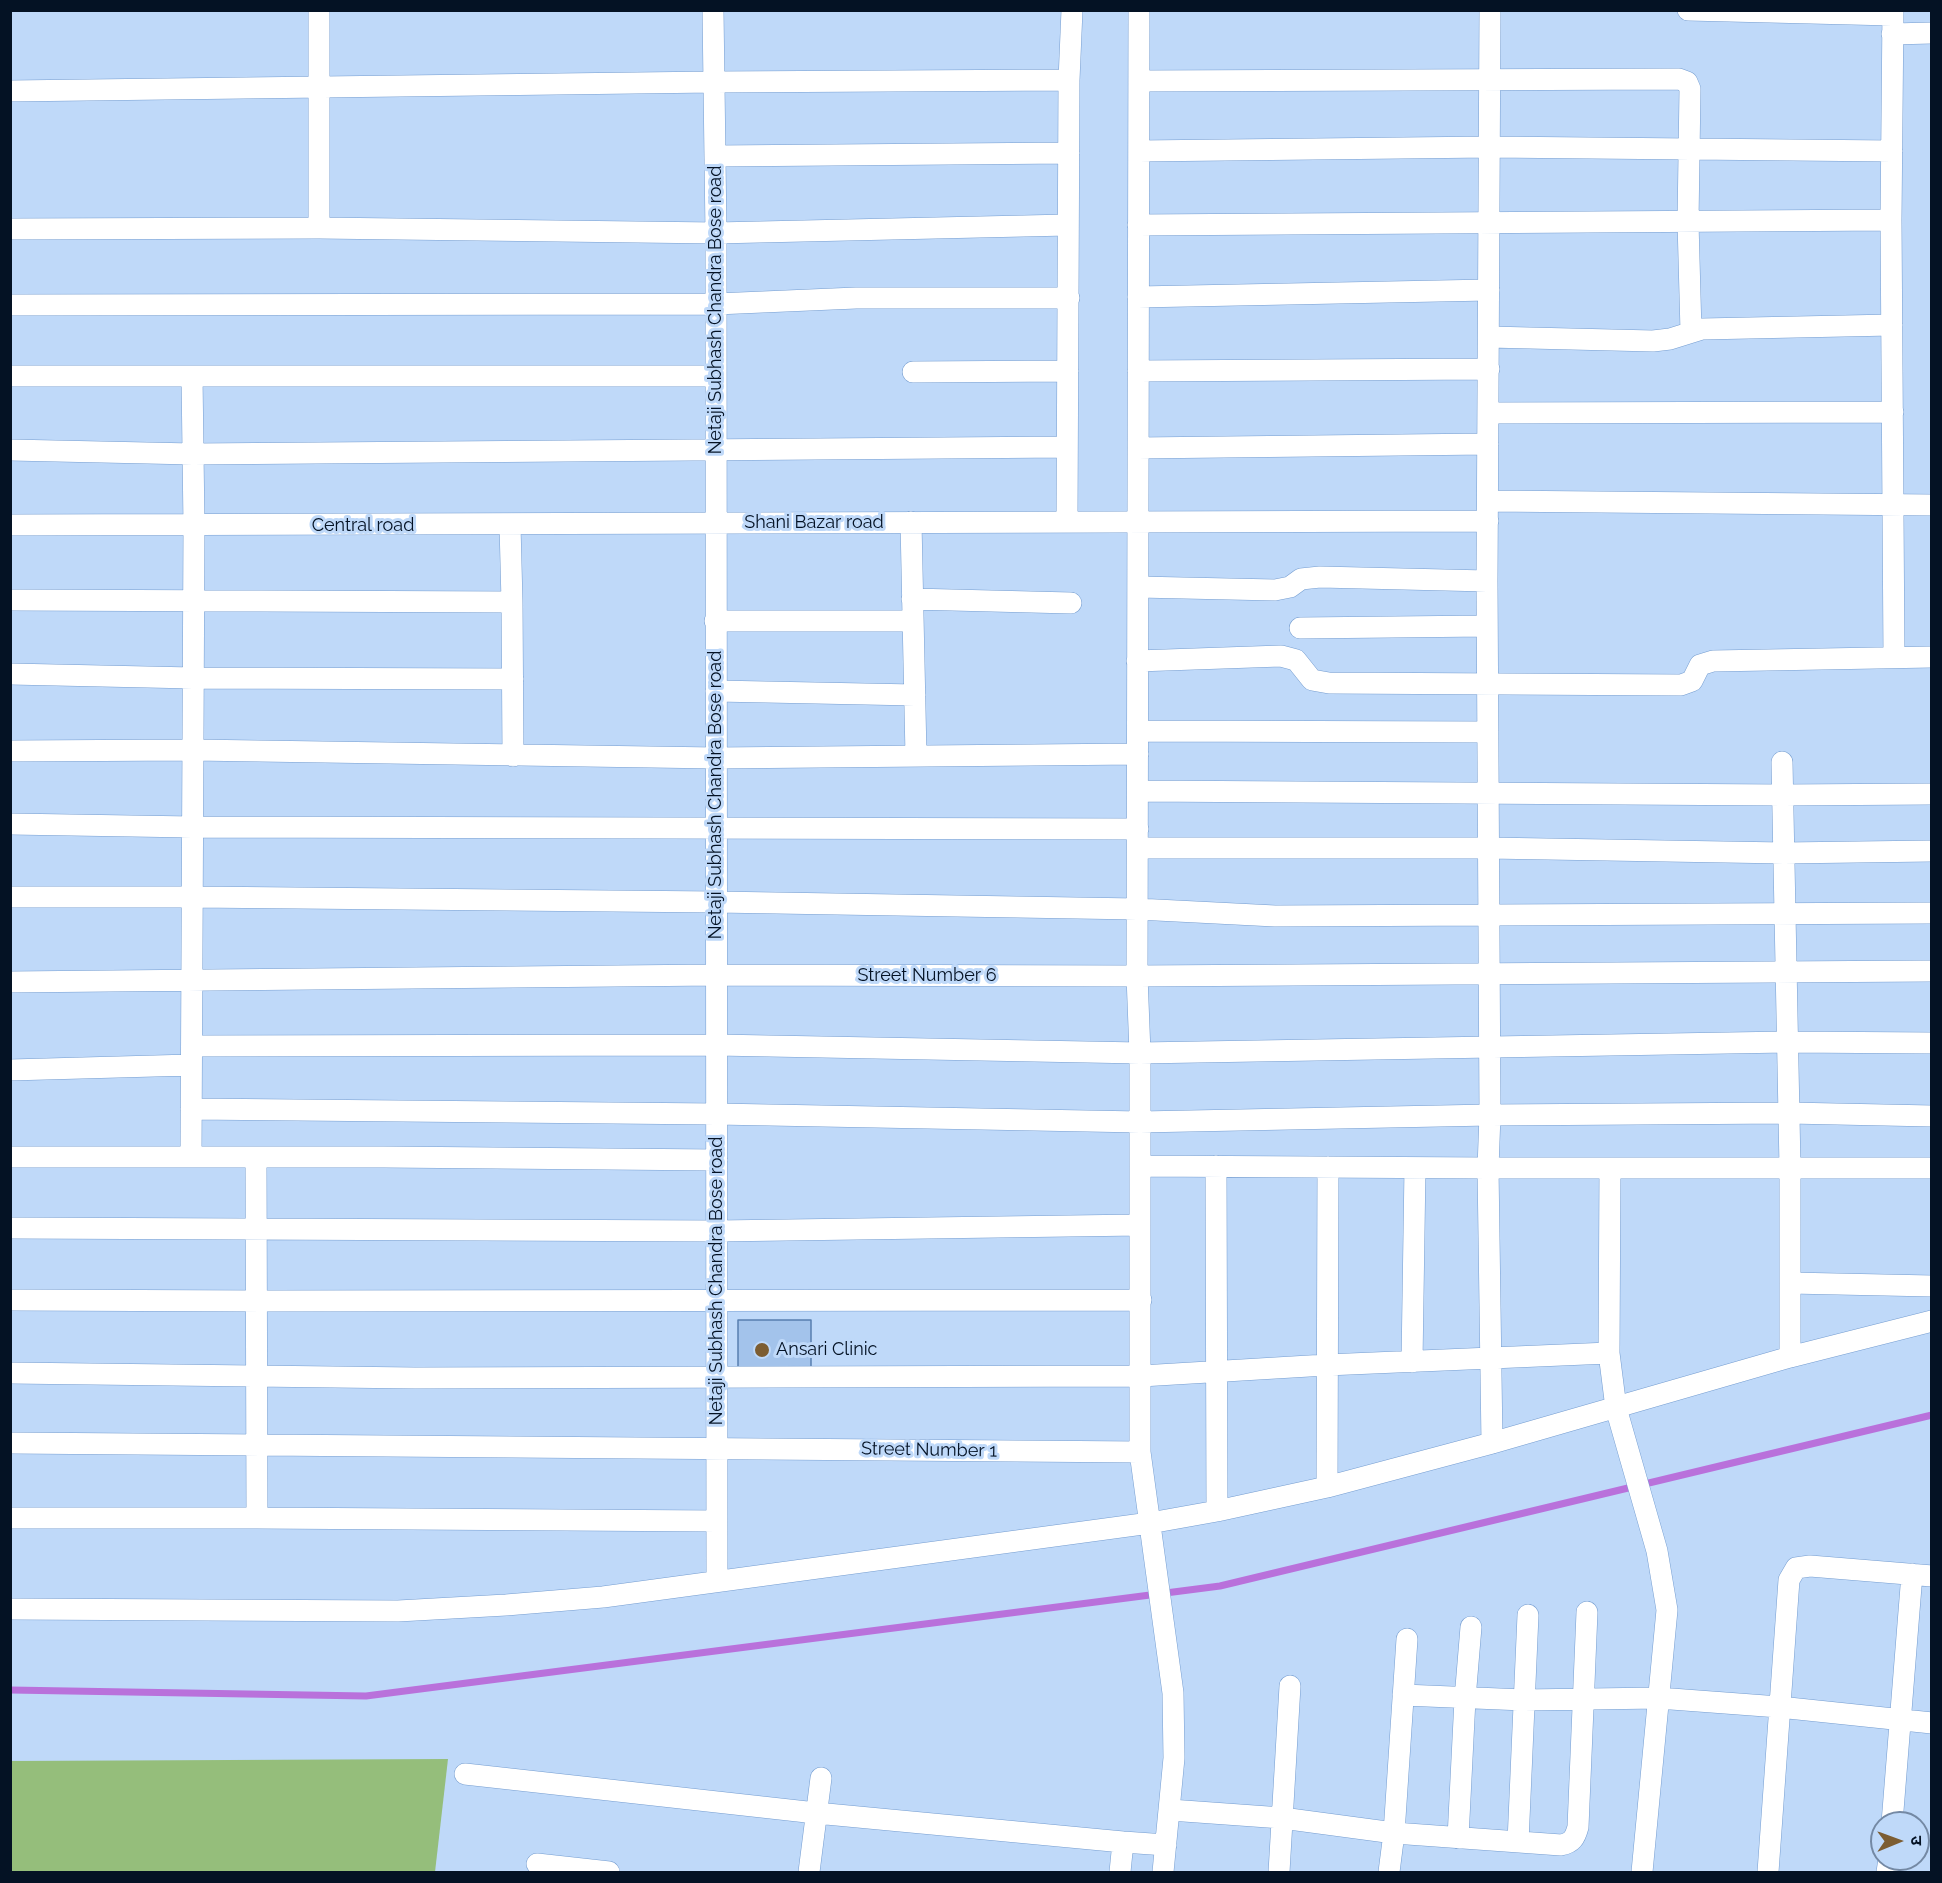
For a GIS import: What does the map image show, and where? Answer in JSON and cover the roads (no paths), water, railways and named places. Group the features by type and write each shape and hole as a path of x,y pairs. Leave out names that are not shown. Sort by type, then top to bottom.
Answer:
{"street":[{"path":"319,10 319,228"},
{"name":"Netaji Subhash Chandra Bose road","path":"713,10 716,156 717,1581"},
{"path":"1067,520 1069,80 1072,10"},
{"path":"1140,10 1137,661 1140,1452 1173,1693 1174,1758 1163,1872"},
{"path":"1490,10 1487,686 1490,1115 1488,1168 1492,1443"},
{"path":"1688,10 1892,20 1932,33"},
{"path":"1892,20 1894,657"},
{"path":"1139,81 1490,78 1679,79 1687,82 1690,89 1688,222 1691,332"},
{"path":"10,91 1069,80"},
{"path":"1138,151 1490,147 1892,152"},
{"path":"716,156 1069,153"},
{"path":"1138,225 1891,220"},
{"path":"10,229 319,228 716,232 1068,225"},
{"path":"1138,297 1489,290"},
{"path":"10,305 716,304 856,298 1068,298"},
{"path":"1489,337 1653,341 1714,329 1893,325"},
{"path":"1138,371 1488,369"},
{"path":"914,372 1068,371"},
{"path":"10,376 716,376"},
{"path":"191,1157 194,602 192,376"},
{"path":"1488,413 1893,412"},
{"path":"1138,448 1488,444"},
{"path":"10,450 193,454 1067,447"},
{"name":"Shani Bazar road","path":"716,524 1138,520 1894,503 1932,505"},
{"path":"911,522 916,756"},
{"name":"Central road","path":"10,525 716,524"},
{"path":"510,525 513,756"},
{"path":"1138,587 1275,590 1290,587 1301,579 1320,577 1487,581"},
{"path":"912,599 1071,603"},
{"path":"10,600 512,602"},
{"path":"715,621 913,621"},
{"path":"1300,627 1487,626"},
{"path":"1137,661 1281,656 1296,660 1312,680 1329,683 1487,686 1681,685 1692,681 1700,665 1713,661 1932,657"},
{"path":"10,674 193,678 513,679"},
{"path":"716,691 915,695"},
{"path":"1138,730 1488,732"},
{"path":"10,751 193,750 716,758 1138,754"},
{"path":"1782,762 1790,1167 1790,1357"},
{"path":"1138,791 1488,795 1932,794"},
{"path":"10,824 192,827 717,828 1488,848 1784,853 1932,851"},
{"path":"10,897 716,902 1137,909 1275,916 1932,913"},
{"name":"Street Number 6","path":"10,982 717,975 1137,976 1932,971"},
{"path":"10,1070 191,1055 716,1045 1140,1053 1787,1042 1932,1043"},
{"path":"191,1109 717,1114 1140,1122 1490,1115 1789,1113 1932,1116"},
{"path":"10,1157 717,1160"},
{"path":"256,1157 257,1518"},
{"path":"1140,1166 1932,1168"},
{"path":"1216,1166 1217,1511"},
{"path":"1326,1487 1328,1167"},
{"path":"1412,1362 1415,1168"},
{"path":"1610,1168 1609,1353 1618,1416 1657,1551 1667,1610 1642,1872"},
{"path":"10,1228 717,1231 1140,1225"},
{"path":"1790,1283 1932,1286"},
{"path":"10,1300 1141,1300"},
{"path":"10,1609 398,1611 506,1605 592,1598 1150,1522 1217,1511 1326,1487 1492,1443 1618,1416 1790,1357 1932,1321"},
{"path":"10,1373 415,1378 1141,1376 1326,1365 1609,1353"},
{"name":"Street Number 1","path":"10,1443 1140,1452"},
{"path":"10,1518 717,1521"},
{"path":"1768,1872 1789,1580 1796,1568 1810,1566 1922,1575 1900,1720 1893,1811"},
{"path":"1170,1810 1282,1818 1394,1833 1561,1845 1570,1843 1575,1838 1578,1827 1587,1612"},
{"path":"1518,1842 1528,1615"},
{"path":"1458,1838 1471,1627"},
{"path":"1389,1872 1394,1833 1407,1639"},
{"path":"1279,1872 1290,1686"},
{"path":"1403,1695 1524,1700 1658,1698 1779,1707 1932,1723"},
{"path":"465,1774 816,1813 1166,1845"},
{"path":"809,1872 821,1778"},
{"path":"1120,1872 1123,1842"},
{"path":"537,1864 609,1872"}],"waterway":[{"path":"10,1690 366,1696 1220,1586 1932,1415"}],"place":[{"name":"Ansari Clinic","path":"762,1350"}]}
